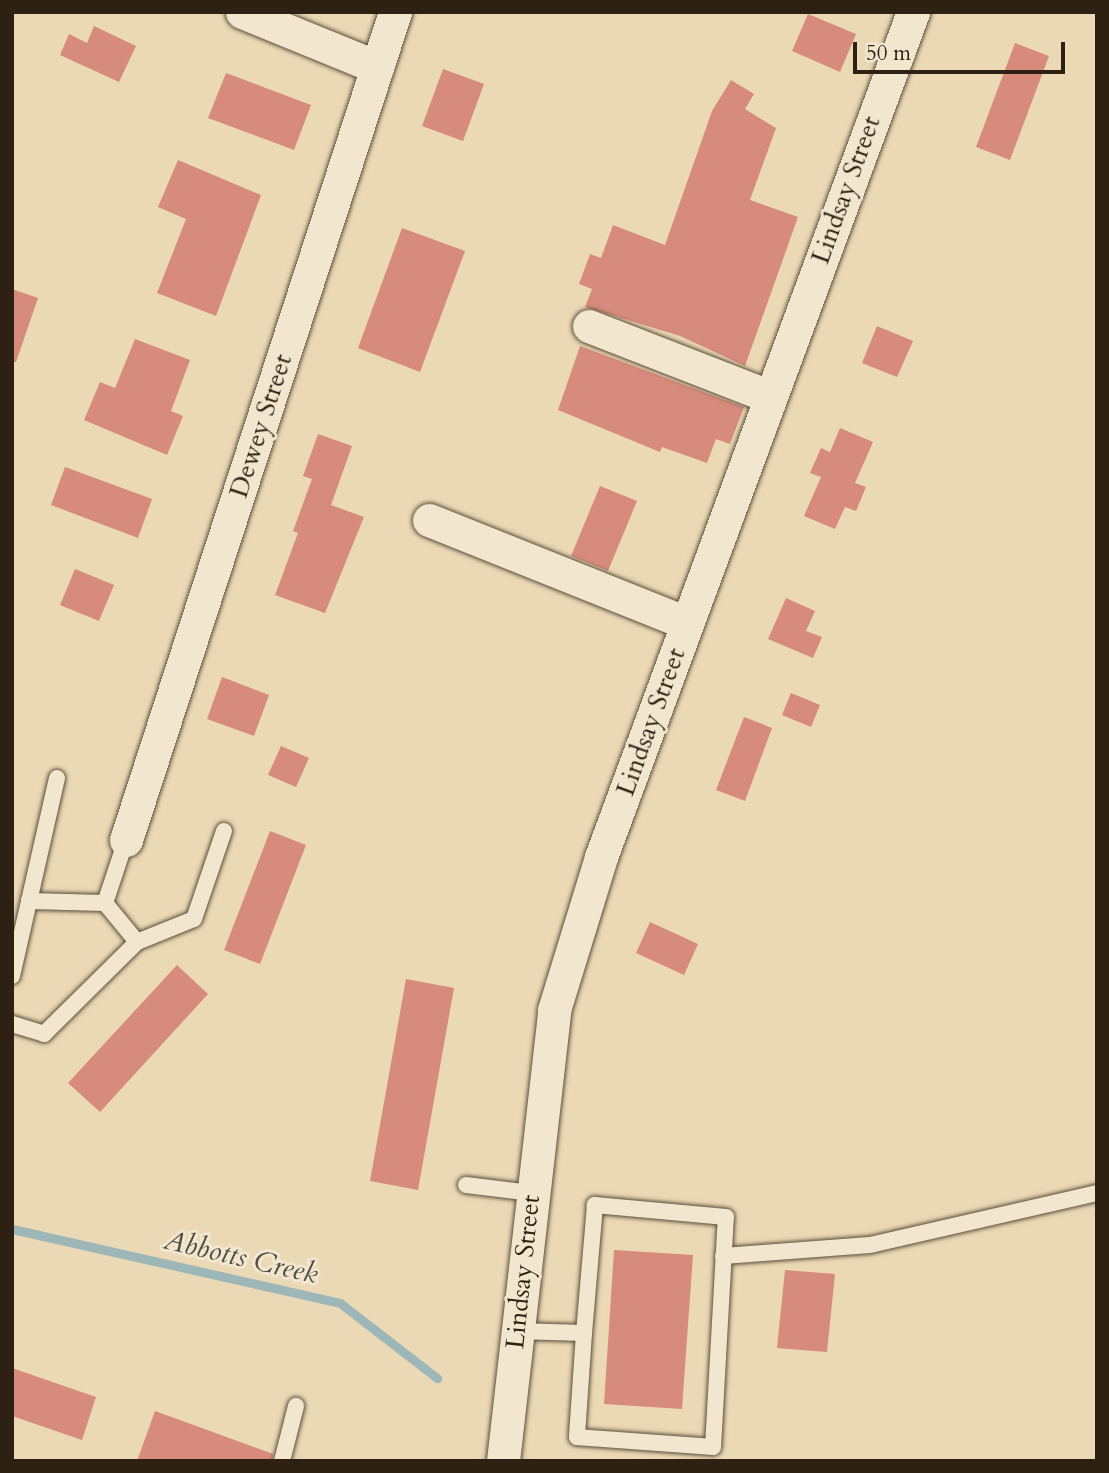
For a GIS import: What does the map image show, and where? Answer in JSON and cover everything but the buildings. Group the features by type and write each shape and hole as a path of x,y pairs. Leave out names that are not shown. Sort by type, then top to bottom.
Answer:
{"street":[{"path":"242,12 377,67"},
{"name":"Dewey Street","path":"126,840 395,12"},
{"name":"Lindsay Street","path":"503,1461 531,1192 554,1010 601,857 913,12"},
{"path":"589,326 769,396"},
{"path":"429,520 687,623"}],"lane":[{"path":"12,976 57,778"},
{"path":"12,1024 44,1034 137,942 194,919 224,831"},
{"path":"105,903 126,840"},
{"path":"29,901 105,903 137,942"},
{"path":"466,1185 531,1192"},
{"path":"723,1256 870,1245 1097,1193"},
{"path":"595,1205 726,1217 713,1447 577,1437 584,1333 595,1205"},
{"path":"517,1331 584,1333"},
{"path":"282,1461 296,1406"}],"waterway":[{"name":"Abbotts Creek","path":"12,1229 340,1303 437,1378"}]}
